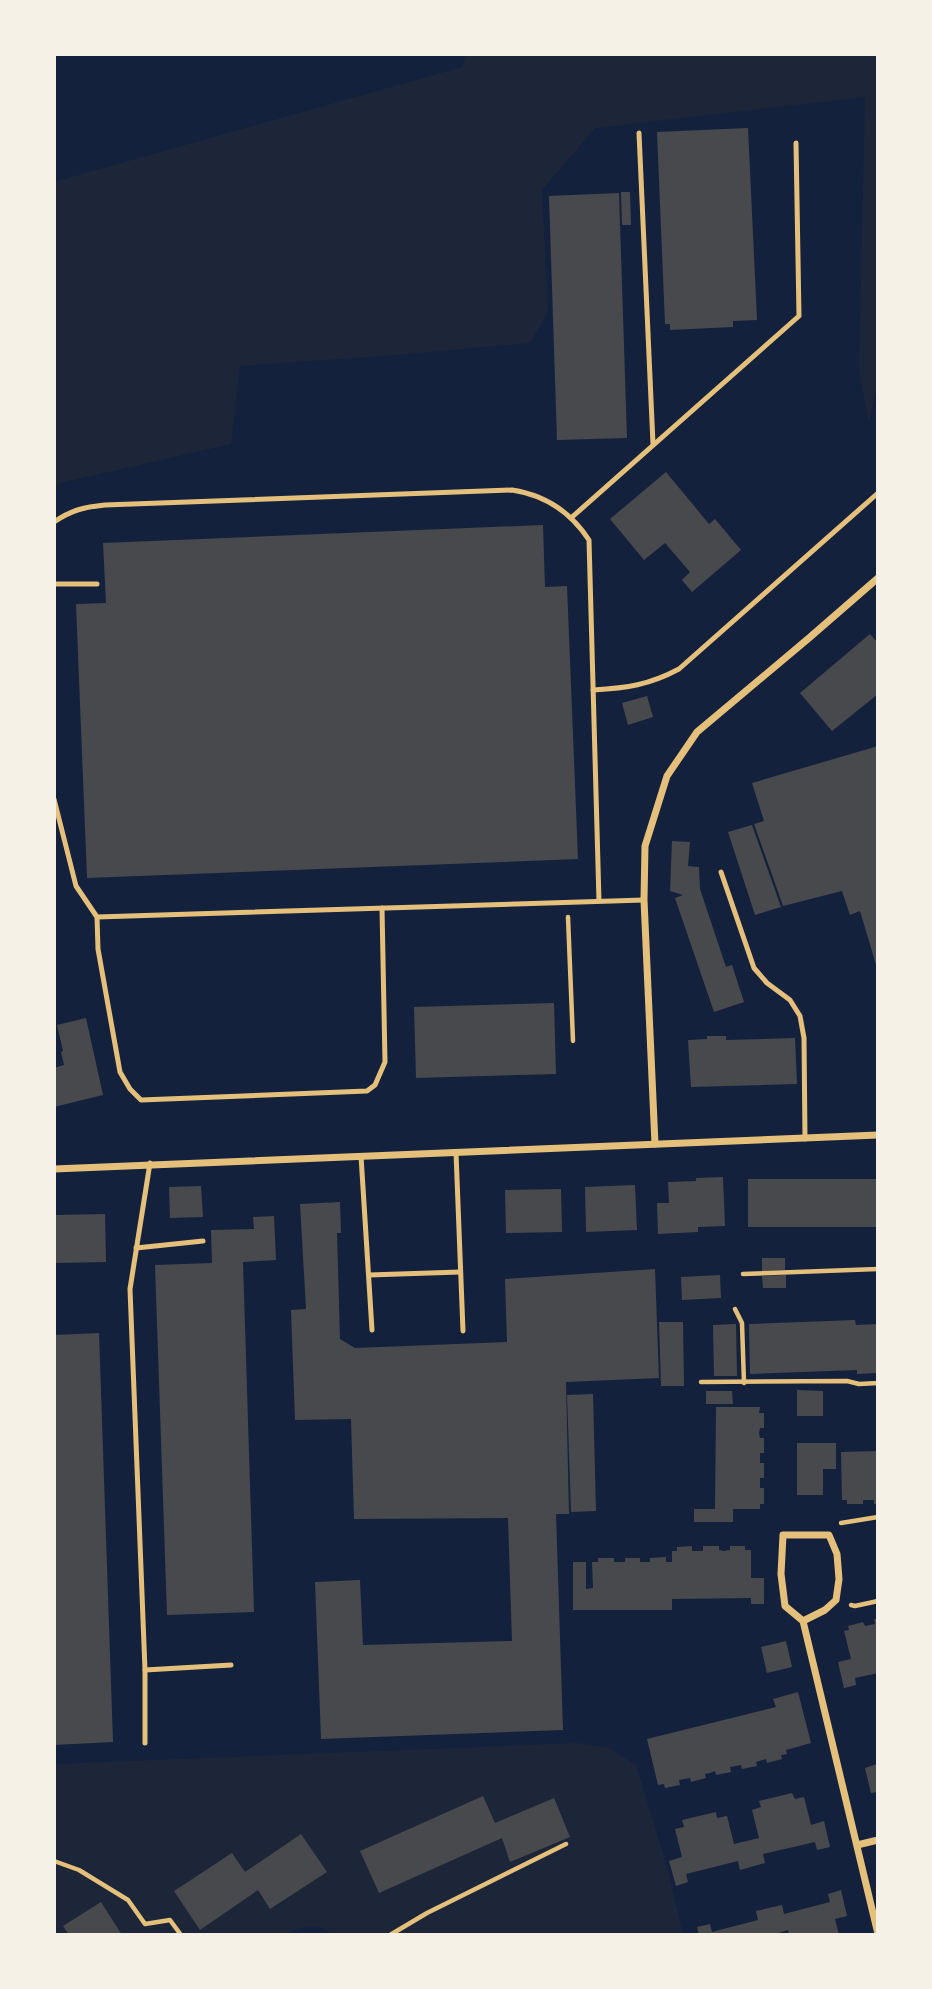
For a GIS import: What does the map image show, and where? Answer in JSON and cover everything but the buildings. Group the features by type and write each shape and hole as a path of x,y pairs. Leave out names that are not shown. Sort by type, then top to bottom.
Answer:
{"street":[{"path":"655,1144 644,900 645,846 667,776 697,733 878,578"},
{"path":"54,1168 878,1135"},
{"path":"803,1621 836,1600 839,1579 837,1554 829,1535 783,1535 781,1574 785,1606 803,1621 878,1934"},
{"path":"857,1845 878,1840"}],"lane":[{"path":"639,133 653,444"},
{"path":"571,518 799,316 796,143"},
{"path":"54,522 67,513 85,507 105,505 512,490 531,493 561,508 582,528 589,540 599,901"},
{"path":"593,690 637,687 659,680 679,669 878,493"},
{"path":"54,584 97,584"},
{"path":"54,799 76,886 97,917 98,949 120,1072 130,1089 141,1100 367,1091 375,1085 385,1062 382,908"},
{"path":"721,873 754,968 767,983 790,1000 800,1016 804,1038 805,1139"},
{"path":"97,917 644,900"},
{"path":"456,1153 463,1331"},
{"path":"361,1156 372,1330"},
{"path":"145,1743 145,1670 130,1289 150,1163"},
{"path":"136,1248 203,1241"},
{"path":"369,1275 460,1272"},
{"path":"145,1670 231,1665"}],"path":[{"path":"568,902 573,1041"},
{"path":"743,1274 878,1269"},
{"path":"734,1309 741,1323 744,1383"},
{"path":"701,1382 878,1383"},
{"path":"829,1535 842,1522 878,1517"},
{"path":"390,1935 426,1913 566,1843"},
{"path":"54,1861 79,1870 128,1900 145,1924 170,1920 181,1935"}],"shaded area":[{"path":"466,54 878,54 878,379 869,423 859,370 865,97 595,128 542,190 548,312 530,343 240,366 231,444 60,483 54,487 54,182 462,67"},
{"path":"577,1743 609,1748 636,1765 669,1874 683,1935 332,1935 322,1928 309,1926 286,1935 54,1935 54,1764"}]}
